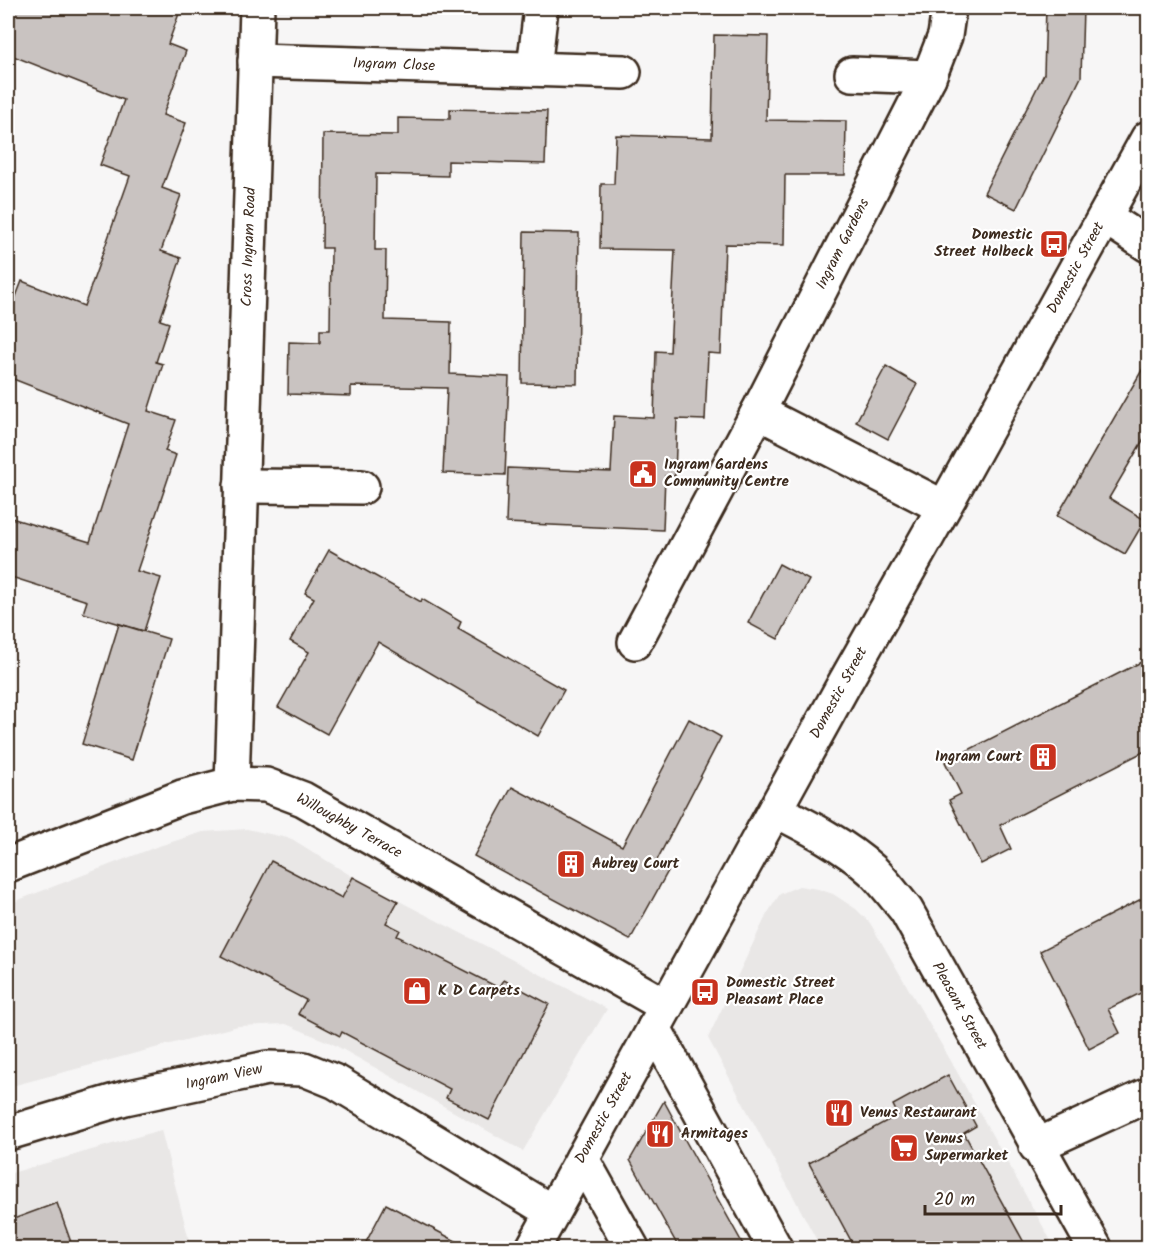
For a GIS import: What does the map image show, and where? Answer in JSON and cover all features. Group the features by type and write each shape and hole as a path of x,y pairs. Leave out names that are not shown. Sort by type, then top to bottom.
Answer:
{"street":[{"name":"Cross Ingram Road","path":"232,784 257,8"},
{"path":"534,69 542,8"},
{"name":"Ingram Gardens","path":"635,642 758,412 929,77 945,36 949,8"},
{"name":"Ingram Close","path":"255,62 624,72"},
{"path":"852,74 929,77"},
{"name":"Domestic Street","path":"533,1248 1149,138"},
{"path":"1105,216 1149,245"},
{"path":"758,412 943,507"},
{"path":"241,486 362,487"},
{"name":"Willoughby Terrace","path":"8,865 182,797 232,784 267,785 303,799 660,1017"},
{"name":"Pleasant Street","path":"775,810 810,827 841,846 874,872 906,910 1095,1248"},
{"path":"660,1017 775,1248"},
{"name":"Ingram View","path":"8,1133 125,1098 267,1068 304,1070 336,1082 552,1212"},
{"path":"1036,1146 1149,1095"},
{"path":"582,1159 632,1248"}],"shaded area":[{"path":"247,829 292,839 353,877 607,1009 523,1151 333,1044 286,1024 238,1026 8,1087 8,904 156,847 203,832"},
{"path":"799,886 833,894 856,909 870,923 951,1061 1055,1248 821,1248 708,1038 767,914 780,894"},
{"path":"161,1130 191,1248 8,1248 8,1174"}],"building":[{"path":"8,8 181,8 168,44 186,51 163,115 186,123 162,188 181,195 161,251 181,258 160,320 169,323 156,362 163,364 148,411 176,420 165,451 176,455 137,571 161,578 144,631 83,613 87,601 8,576 8,517 90,542 128,424 8,377 8,317 22,281 84,306 130,176 100,165 124,100 8,54"},
{"path":"1046,8 1083,8 1081,77 1016,209 984,193 1044,74"},
{"path":"714,35 768,36 766,120 846,121 845,175 785,175 784,245 725,244 721,354 708,353 705,420 677,419 675,476 665,476 663,530 506,523 508,468 611,472 614,416 654,418 656,351 670,352 675,250 600,249 601,184 614,184 616,135 712,138"},
{"path":"450,109 547,111 545,164 448,161 448,176 376,174 375,250 386,250 385,320 451,322 450,374 509,377 505,475 443,473 447,388 351,386 351,396 288,394 289,342 320,343 320,330 330,330 331,248 322,248 323,134 398,135 398,118 450,119"},
{"path":"524,232 579,233 577,384 522,383"},
{"path":"1149,358 1149,430 1109,498 1145,520 1125,554 1057,516"},
{"path":"886,366 917,384 888,439 856,422"},
{"path":"329,550 461,622 458,629 564,690 538,736 378,642 327,734 278,707 309,652 290,641 314,598 305,593"},
{"path":"779,564 809,580 778,639 748,623"},
{"path":"119,624 169,639 132,760 82,744"},
{"name":"Ingram Court","path":"1149,658 1149,749 1000,825 1011,849 981,864 949,800 961,794 945,762"},
{"name":"Aubrey Court","path":"689,719 721,737 655,864 668,871 630,940 474,856 512,787 622,846"},
{"name":"K D Carpets","path":"271,861 342,898 353,877 398,901 386,923 400,930 397,936 499,988 504,980 549,1004 489,1120 446,1098 450,1089 342,1032 340,1036 298,1014 306,1000 221,956"},
{"path":"1149,895 1149,989 1108,1009 1120,1033 1089,1049 1040,951"},
{"name":"Venus Supermarket","path":"948,1075 976,1126 964,1133 1027,1248 855,1248 809,1163 898,1115 893,1105"},
{"path":"664,1101 745,1248 679,1248 630,1160"},
{"path":"57,1203 73,1248 8,1248 8,1221"},
{"path":"386,1204 469,1248 363,1248"}],"place":[{"name":"Domestic Street Holbeck","path":"1054,244"},
{"name":"Ingram Gardens Community Centre","path":"643,474"},
{"name":"Ingram Court","path":"1043,757"},
{"name":"Aubrey Court","path":"571,864"},
{"name":"K D Carpets","path":"417,991"},
{"name":"Domestic Street Pleasant Place","path":"705,992"},
{"name":"Venus Restaurant","path":"839,1113"},
{"name":"Armitages","path":"660,1134"},
{"name":"Venus Supermarket","path":"904,1148"}]}
